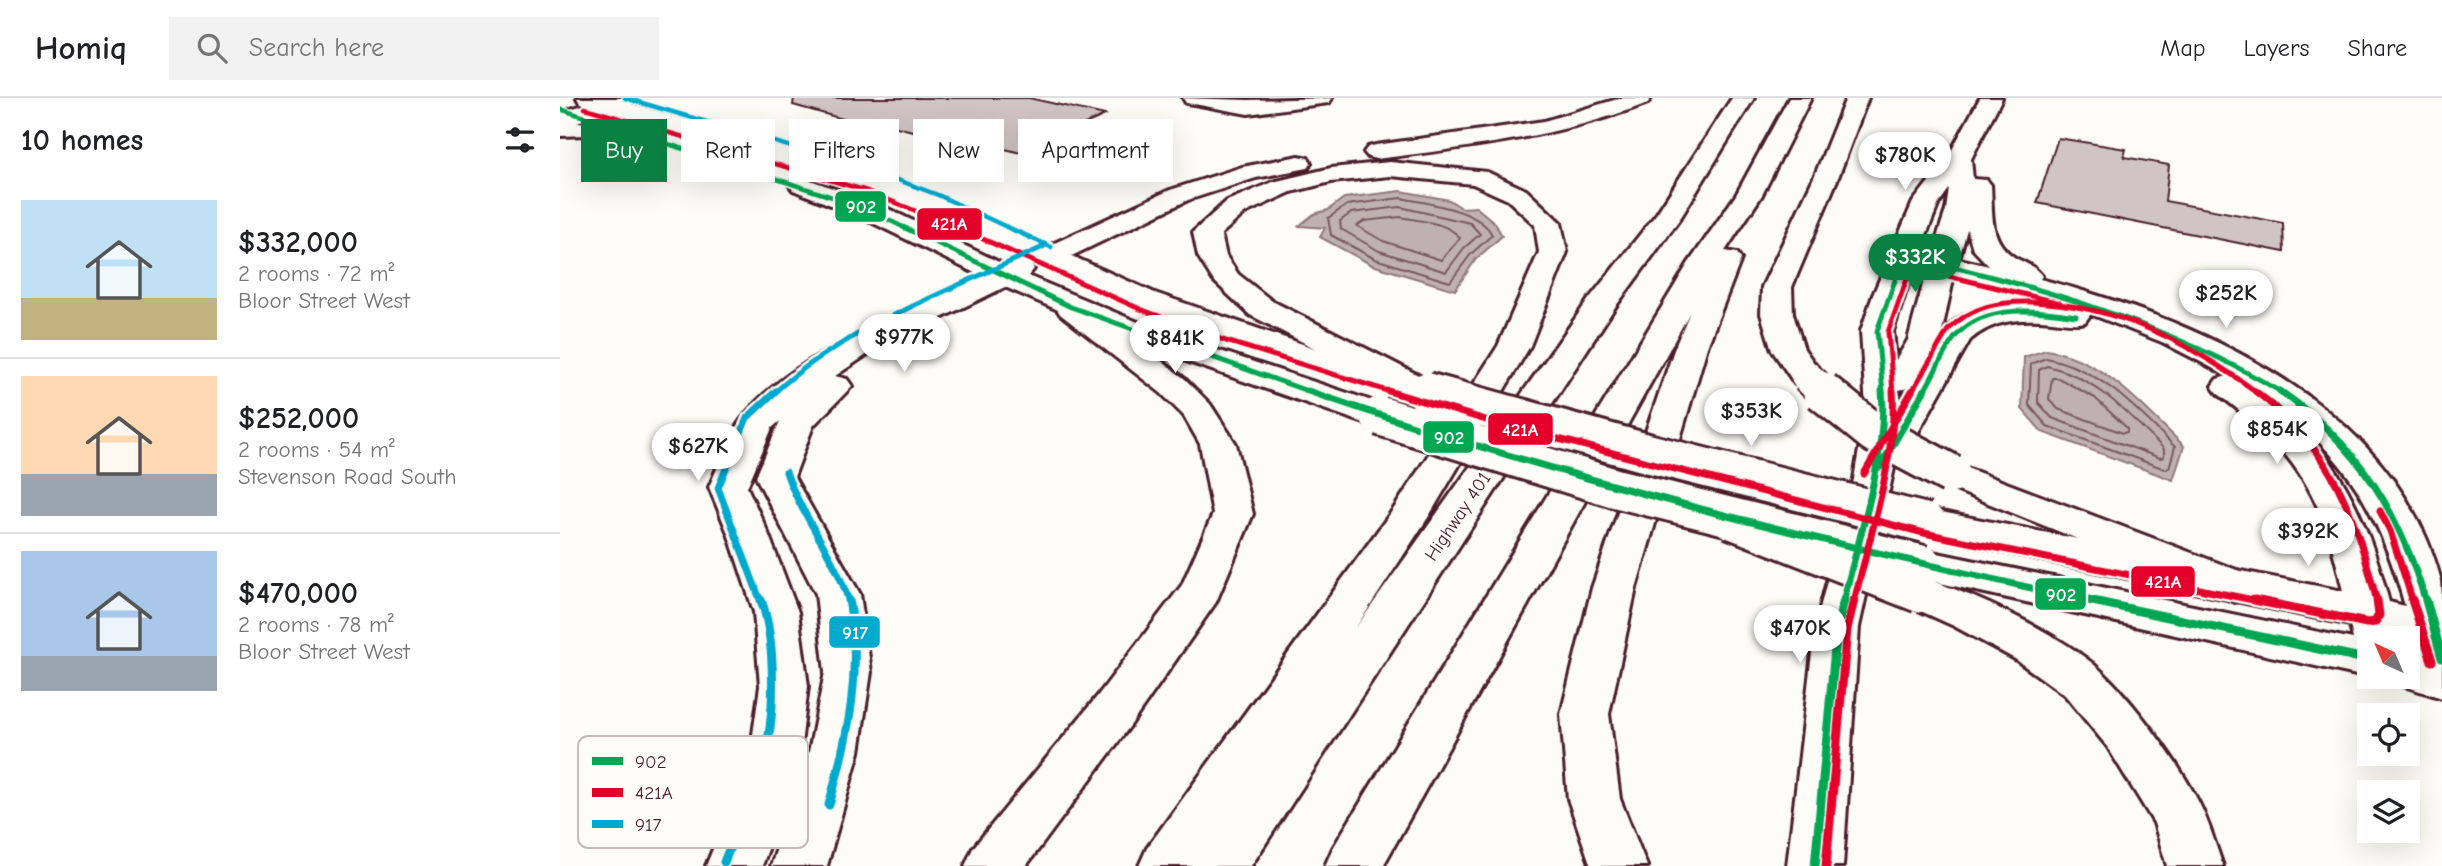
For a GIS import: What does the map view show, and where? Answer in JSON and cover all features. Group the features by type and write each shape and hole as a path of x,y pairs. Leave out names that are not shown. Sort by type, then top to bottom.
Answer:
{"main road":[{"path":"1194,98 1248,107 1321,98"},
{"path":"808,837 834,752 848,672 838,594 775,477 797,422 830,390 887,351 1013,281 1047,257 1179,195 1251,172 1557,125 1618,108 1640,98"},
{"name":"Highway 401","path":"1219,866 1600,306 1668,217 1743,98"},
{"path":"1353,866 1702,264 1749,195 1800,98"},
{"path":"1857,98 1827,175 1777,287 1777,314 1787,350 1807,377 1837,407 1910,455 2028,506 2235,586"},
{"path":"1815,866 1837,627 1873,479 1884,409 1877,331 1926,202 1962,154 1991,98"},
{"path":"2357,658 1922,579 1380,416 1071,307 851,203 633,133 587,128 584,108 870,181 934,205 1144,299 1230,331 1426,392 1647,453 1926,523 2235,586 2372,626"},
{"path":"1884,409 1924,340 1959,211 1962,194 1962,154"},
{"path":"1962,154 1976,173 1980,238 1987,250 2026,275 2081,299 2141,319 2205,349 2286,397 2332,433 2373,478 2400,527 2439,640"},
{"path":"1167,866 1409,516 1514,346 1553,252 1548,223 1517,195 1478,177 1390,169 1331,175 1282,187 1236,207 1207,232 1212,256 1228,280 1261,308 1426,392"},
{"path":"1619,866 1594,799 1585,714 1618,575 1691,346 1717,287 1749,195"},
{"path":"1902,260 2081,299"},
{"path":"1942,269 2120,326 2189,360 2253,404 2311,459 2330,490 2344,522 2372,626"},
{"path":"777,736 784,686 776,612 748,533 728,487 756,424 795,387 860,345 1013,281"},
{"path":"993,866 1113,712 1202,591 1233,514 1218,443 1198,411 1173,386 1071,307"},
{"path":"1873,479 1957,335 1974,319 2011,311 2043,310 2120,326"},
{"path":"1922,579 1970,614 2031,647 2082,682 2124,731 2178,815 2195,866"},
{"path":"2420,636 2439,640"},
{"path":"2420,673 2442,679"},
{"path":"734,866 741,848"},
{"path":"799,866 805,848"}],"water":[{"path":"1401,191 1449,200 1462,208 1476,207 1495,223 1502,236 1476,259 1455,290 1372,265 1320,237 1325,228 1299,226 1314,214 1328,210 1344,198"},
{"path":"2046,350 2067,355 2105,374 2138,401 2184,446 2173,480 2042,432 2022,409 2024,357"}],"building":[{"path":"794,98 1029,98 1105,115 1096,119 1018,119 1018,152 1004,149 1004,119 913,119 913,131 899,128 899,119 843,119 793,105"},
{"path":"2058,138 2126,149 2124,157 2169,165 2165,201 2283,223 2284,252 2037,203"}],"transit line":[{"name":"917","path":"625,98 874,171 938,195 1051,247"},
{"name":"421A","path":"585,108 867,191 930,215 1140,309 1226,341 1496,423 1924,533 2367,623 2375,622 2379,615 2362,546 2345,497 2318,452 2291,422 2259,394 2184,344 2143,325 2102,311 2060,303 2019,302 1990,305 1963,316 1948,330 1864,474"},
{"name":"902","path":"560,109 860,206 1071,307 1182,348 1380,416 1615,488 1923,565 2357,657"},
{"name":"917","path":"767,736 773,686 766,614 718,488 747,418 789,379 856,335 1043,247"},
{"name":"902","path":"1815,866 1837,627 1873,479 1884,409 1877,331 1904,255 2028,286 2161,330 2224,358 2282,393 2333,433 2373,480 2386,501 2415,566 2442,658"},
{"name":"421A","path":"1826,866 1847,629 1883,481 1894,411 1888,332 1911,267 2060,303"},
{"name":"902","path":"1880,467 1957,335 1984,318 2014,311 2044,311 2076,316"},
{"name":"917","path":"786,472 796,498 838,571 849,599 854,629 855,688 851,717 829,805"},
{"name":"421A","path":"2380,511 2390,531 2432,661"},
{"name":"917","path":"724,862 729,848"}]}
